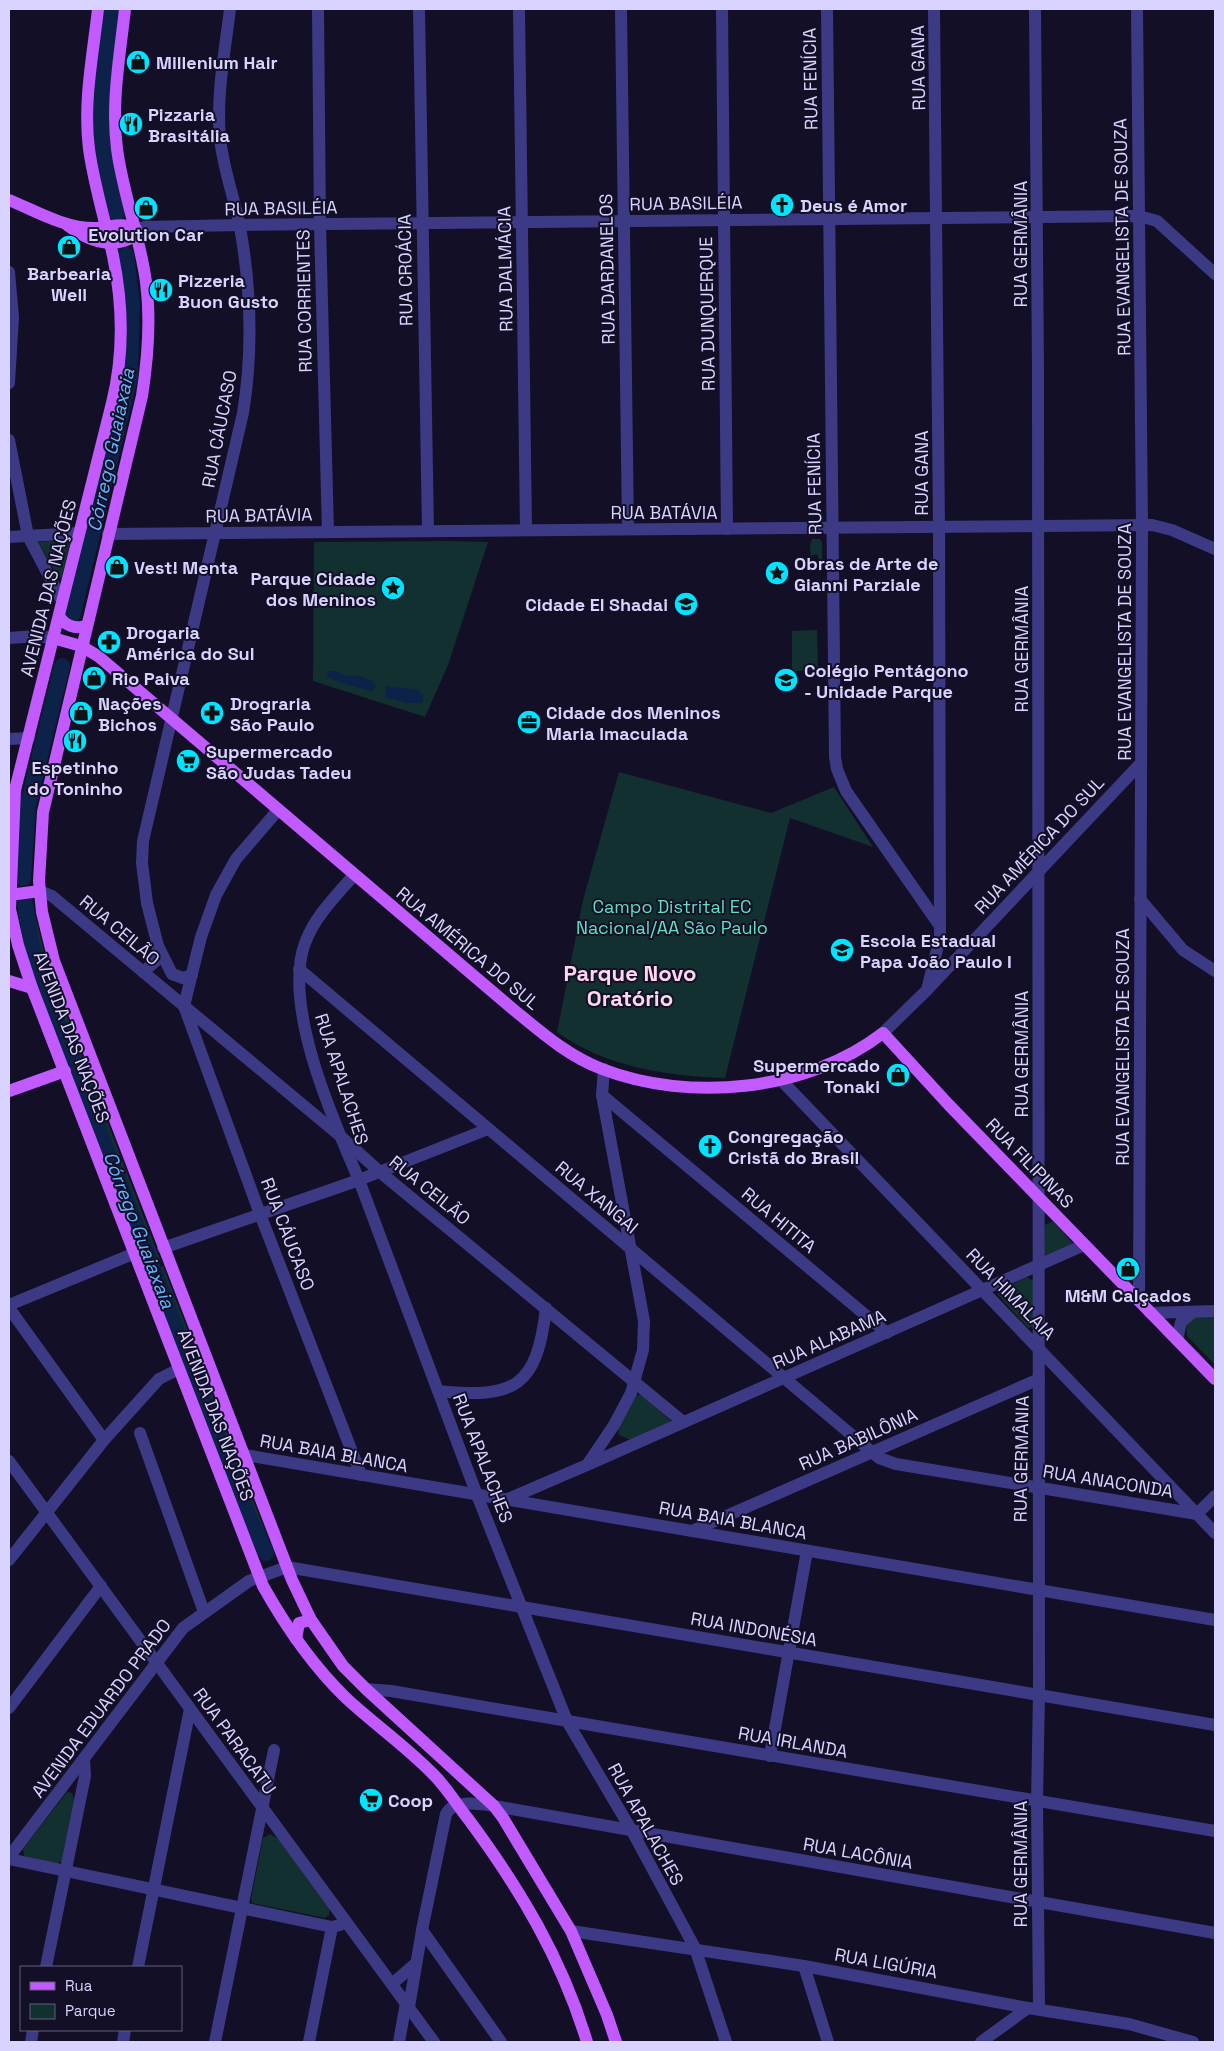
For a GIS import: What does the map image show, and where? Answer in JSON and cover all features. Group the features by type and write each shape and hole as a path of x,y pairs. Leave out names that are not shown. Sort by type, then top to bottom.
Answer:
{"main road":[{"name":"AVENIDA DAS NAÇÕES","path":"98,9 88,98 87,131 92,166 120,227 148,296 147,363 142,396 43,812 39,862 40,891 45,928 54,961 163,1248 288,1567 311,1620 334,1654 366,1690 494,1806 571,1931 607,2015 616,2042"},
{"name":"AVENIDA DAS NAÇÕES","path":"125,9 115,124 119,161 119,363 115,391 15,790 9,895 13,926 32,988 179,1369 259,1576 279,1615 335,1687 435,1775 506,1871 564,1974 586,2042"},
{"path":"9,200 66,224 81,234 118,242 131,238 120,227 66,224"},
{"path":"59,616 64,623 72,627 86,626"},
{"name":"RUA AMÉRICA DO SUL","path":"53,638 81,646 98,656 553,1042 604,1070 654,1083 700,1088 724,1088 780,1080 837,1060 870,1043 883,1033"},
{"path":"9,815 15,790"},
{"path":"9,895 40,891"},
{"path":"9,981 32,988"},
{"name":"RUA FILIPINAS","path":"883,1033 896,1050 1139,1301"},
{"path":"870,1043 896,1050"},
{"path":"9,1091 65,1071"},
{"path":"1139,1301 1214,1376"},
{"path":"296,1639 299,1623 311,1620"}],"street":[{"name":"RUA CÁUCASO","path":"192,975 183,978 172,974 158,946 147,903 142,863 143,841 215,533 248,382 248,283 240,225 220,139 221,94 230,9"},
{"name":"RUA CORRIENTES","path":"318,9 320,225 328,532"},
{"name":"RUA CROÁCIA","path":"419,9 428,530"},
{"name":"RUA DALMÁCIA","path":"519,9 526,530"},
{"name":"RUA DARDANELOS","path":"621,9 628,529"},
{"name":"RUA DUNQUERQUE","path":"722,9 727,529"},
{"name":"RUA FENÍCIA","path":"827,9 834,742 836,769 842,784 863,818 940,932"},
{"name":"RUA GANA","path":"926,990 940,932 937,217 934,9"},
{"name":"RUA GERMÂNIA","path":"1033,2008 1038,1902 1039,1694 1037,1487 1039,1379 1038,216 1035,9"},
{"name":"RUA EVANGELISTA DE SOUZA","path":"1137,9 1142,526 1139,1301"},
{"name":"RUA BASILÉIA","path":"120,227 1139,216 1157,221 1215,274"},
{"path":"9,272 11,316 9,383"},
{"path":"9,440 28,536 62,600"},
{"name":"RUA BATÁVIA","path":"108,534 428,530 1157,526 1172,530 1215,549"},
{"path":"9,537 79,533"},
{"path":"9,638 37,636 53,638"},
{"path":"9,739 29,738"},
{"name":"RUA AMÉRICA DO SUL","path":"883,1033 1039,872 1140,763"},
{"path":"184,1006 205,924 223,881 236,859 278,810"},
{"name":"RUA APALACHES","path":"354,875 318,918 305,942 299,968 299,1000 303,1023 339,1135 359,1180 477,1495 567,1721 632,1830 694,1948 726,2042"},
{"name":"RUA CEILÃO","path":"40,891 52,896 339,1135 380,1172 683,1422"},
{"path":"1140,899 1184,950 1215,972"},
{"path":"940,932 954,961"},
{"path":"143,972 157,960 158,946"},
{"name":"RUA XANGAI","path":"299,968 872,1452"},
{"name":"RUA CÁUCASO","path":"184,1006 260,1214 361,1475"},
{"path":"587,1465 622,1412 635,1381 643,1350 644,1321 602,1095 604,1070"},
{"name":"RUA HIMALAIA","path":"780,1080 1215,1533"},
{"name":"RUA HITITA","path":"602,1095 887,1333"},
{"path":"163,1248 359,1180 488,1129"},
{"name":"RUA ALABAMA","path":"508,1500 1084,1245"},
{"path":"104,1440 9,1307 135,1253"},
{"path":"1122,1283 1133,1282 1139,1274"},
{"path":"438,1391 472,1394 494,1392 504,1389 521,1379 530,1370 540,1350 546,1308"},
{"path":"1150,1312 1215,1311"},
{"path":"1177,1340 1181,1322 1193,1312"},
{"path":"9,1560 104,1440 159,1379 179,1369"},
{"name":"RUA BABILÔNIA","path":"692,1531 1039,1379"},
{"path":"140,1434 204,1612"},
{"name":"RUA ANACONDA","path":"872,1452 884,1460 896,1464 1197,1514"},
{"name":"RUA BAIA BLANCA","path":"245,1456 1215,1620"},
{"name":"RUA PARACATU","path":"9,1461 434,2042"},
{"path":"1197,1514 1215,1496"},
{"path":"770,1756 806,1551"},
{"name":"AVENIDA EDUARDO PRADO","path":"9,1858 183,1628 259,1576 288,1567"},
{"name":"RUA INDONÉSIA","path":"288,1567 1215,1725"},
{"path":"9,1708 101,1586"},
{"name":"RUA IRLANDA","path":"366,1690 391,1691 1215,1831"},
{"path":"138,1966 190,1709"},
{"path":"215,2042 274,1750"},
{"path":"46,1966 85,1776 84,1759"},
{"path":"400,2041 446,1814 450,1808 458,1805"},
{"name":"RUA LACÔNIA","path":"458,1805 494,1806 1215,1933"},
{"path":"9,1858 65,1872 332,1927 348,1924"},
{"path":"309,2042 332,1927"},
{"path":"422,1930 501,2042"},
{"name":"RUA LIGÚRIA","path":"571,1931 804,1966 1129,2024 1193,2042"},
{"path":"392,1984 415,1964"},
{"path":"804,1966 828,2042"},
{"path":"981,2042 1033,2008"},
{"path":"400,2041 420,2022"},
{"path":"1154,2042 1165,2034"}],"green space":[{"path":"68,539 70,543 62,577 59,579 38,542"},
{"path":"812,539 820,539 822,542 822,571 817,569 814,562 819,560 817,554 811,556 810,545"},
{"name":"Parque Cidade dos Meninos","path":"314,542 488,542 448,665 425,717 313,681"},
{"path":"817,630 818,671 792,671 792,631"},
{"name":"Campo Distrital EC Nacional/AA São Paulo","path":"619,772 771,813 834,787 873,847 790,818 725,1078 681,1075 637,1067 595,1054 557,1032 583,900"},
{"path":"29,907 34,910 47,964 161,1262 155,1264 48,989 34,940"},
{"path":"1053,1221 1072,1242 1071,1245 1044,1256 1045,1225"},
{"path":"163,1266 272,1549 269,1550 254,1519 156,1268"},
{"path":"1027,1277 1033,1281 1033,1326 1028,1328 997,1294 999,1290"},
{"path":"1193,1317 1215,1317 1215,1365 1187,1336 1186,1322"},
{"path":"637,1395 642,1395 672,1422 630,1440 619,1435 618,1429"},
{"path":"67,1792 72,1793 74,1800 62,1861 57,1864 24,1856 23,1849"},
{"path":"270,1834 279,1839 330,1908 329,1915 325,1918 252,1903 251,1899 263,1838"}],"water":[{"path":"328,671 337,671 345,676 364,677 374,682 375,687 373,691 370,691 335,680 327,677"},
{"path":"386,686 419,690 424,695 422,703 407,703 385,697"}],"waterway":[{"name":"Córrego Guaiaxaia","path":"111,9 103,85 102,131 106,162 117,213"},
{"name":"Córrego Guaiaxaia","path":"73,614 130,377 132,304 126,255"},
{"name":"Córrego Guaiaxaia","path":"23,878 28,805 62,666"},
{"name":"Córrego Guaiaxaia","path":"25,903 31,941 45,990 248,1515 266,1553"}],"place":[{"name":"Millenium Hair","path":"138,62"},
{"name":"Pizzaria Brasitália","path":"131,124"},
{"name":"Deus é Amor","path":"782,205"},
{"name":"Evolution Car","path":"146,208"},
{"name":"Barbearia Well","path":"69,247"},
{"name":"Pizzeria Buon Gusto","path":"161,290"},
{"name":"Vest! Menta","path":"117,567"},
{"name":"Obras de Arte de Gianni Parziale","path":"777,573"},
{"name":"Parque Cidade dos Meninos","path":"393,588"},
{"name":"Cidade El Shadai","path":"686,604"},
{"name":"Drogaria América do Sul","path":"109,642"},
{"name":"Rio Paiva","path":"94,678"},
{"name":"Colégio Pentágono - Unidade Parque","path":"786,680"},
{"name":"Nações Bichos","path":"81,713"},
{"name":"Drograria São Paulo","path":"212,713"},
{"name":"Cidade dos Meninos Maria Imaculada","path":"529,722"},
{"name":"Espetinho do Toninho","path":"75,741"},
{"name":"Supermercado São Judas Tadeu","path":"188,761"},
{"name":"Escola Estadual Papa João Paulo I","path":"842,950"},
{"name":"Supermercado Tonaki","path":"898,1075"},
{"name":"Congregação Cristã do Brasil","path":"710,1146"},
{"name":"M&M Calçados","path":"1128,1269"},
{"name":"Coop","path":"371,1800"}],"district":[{"name":"Parque Novo Oratório","path":"630,986"}]}
